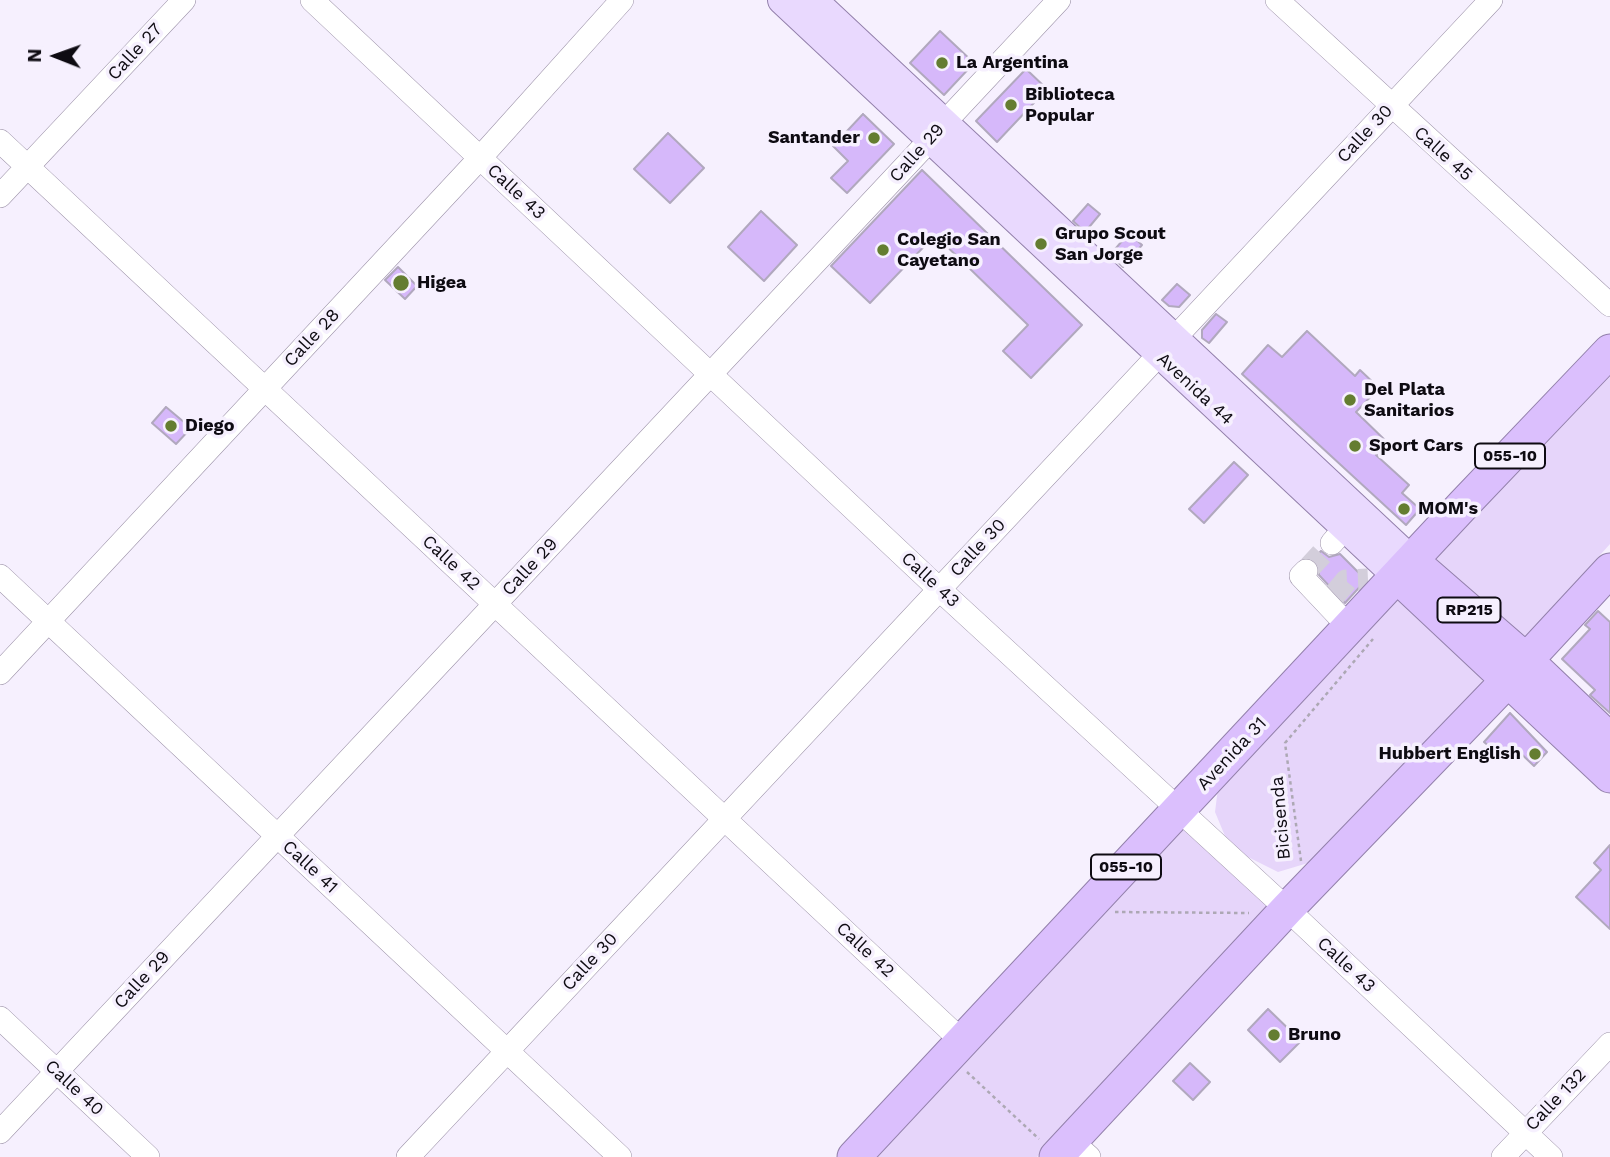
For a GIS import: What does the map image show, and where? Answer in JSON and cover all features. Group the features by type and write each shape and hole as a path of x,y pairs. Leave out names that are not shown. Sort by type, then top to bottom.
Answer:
{"highway":[{"name":"Avenida 31","path":"854,1157 1178,812 1365,630 1392,573 1610,351"},
{"path":"1068,1152 1279,902 1517,670 1610,570"},
{"name":"Avenida 44","path":"1392,573 1610,740"},
{"name":"Avenida 44","path":"1517,670 1610,776"}],"main road":[{"name":"Avenida 44","path":"782,0 937,131 1167,346 1392,573"},
{"name":"Avenida 44","path":"813,0 937,131"},
{"name":"Avenida 44","path":"1167,346 1338,536 1392,573"}],"street":[{"name":"Calle 27","path":"0,196 184,0"},
{"name":"Calle 43","path":"312,0 939,589 1551,1157"},
{"name":"Calle 28","path":"0,673 480,158 622,0"},
{"name":"Calle 29","path":"0,1132 1059,0"},
{"name":"Calle 45","path":"1278,0 1610,305"},
{"name":"Calle 30","path":"408,1157 1491,0"},
{"name":"Calle 42","path":"0,141 724,819 956,1049"},
{"path":"1306,571 1301,576 1365,630"},
{"name":"Calle 41","path":"0,576 620,1157"},
{"name":"Calle 40","path":"0,1018 148,1157"},
{"name":"Calle 132","path":"1503,1157 1610,1044"}],"path":[{"name":"Bicisenda","path":"1301,863 1285,743 1365,630"},
{"path":"1114,912 1257,913 1279,902"},
{"path":"956,1049 1068,1152"}],"shaded area":[{"path":"1610,369 1610,544 1526,637 1511,638 1434,566 1435,552"},
{"path":"1389,599 1408,600 1483,671 1482,683 1318,860 1278,872 1230,848 1215,812 1219,780"},
{"path":"1178,821 1269,908 1037,1157 865,1157"}],"building":[{"name":"La Argentina","path":"940,31 974,63 944,95 910,63"},
{"name":"Biblioteca Popular","path":"1026,69 1047,89 997,142 976,121"},
{"path":"863,114 894,144 847,193 831,178 848,161 833,146"},
{"path":"668,133 704,168 670,203 634,169"},
{"name":"Colegio San Cayetano","path":"922,170 1082,325 1031,378 1003,351 1028,325 935,235 870,303 831,266"},
{"path":"1088,204 1100,214 1085,232 1073,221"},
{"path":"761,211 797,245 764,281 728,247"},
{"path":"1129,233 1142,245 1123,267 1110,255"},
{"name":"Higea","path":"398,267 417,286 405,299 385,280"},
{"path":"1177,284 1190,295 1179,307 1169,306 1162,300"},
{"path":"1216,314 1227,322 1209,343 1202,338 1202,330"},
{"path":"1307,331 1355,376 1360,370 1379,388 1356,412 1388,443 1376,455 1409,485 1402,493 1420,509 1406,525 1242,374 1268,345 1282,357"},
{"name":"Diego","path":"166,407 191,428 176,444 152,423"},
{"path":"1234,462 1248,475 1204,523 1189,509"},
{"path":"1321,551 1329,557 1340,554 1366,580 1345,603 1319,575 1319,567 1313,559"},
{"path":"1598,611 1610,622 1610,713 1590,695 1595,690 1562,659 1590,629 1585,625"},
{"path":"1510,713 1547,752 1534,766 1513,746 1503,758 1484,742"},
{"path":"1610,845 1610,929 1576,897 1601,870 1594,863"},
{"name":"Bruno","path":"1268,1009 1301,1041 1280,1062 1248,1030"},
{"path":"1190,1063 1210,1082 1193,1100 1173,1081"}],"tunnel":[{"path":"1306,571 1332,543"},
{"path":"1332,598 1346,581 1368,580"}],"place":[{"name":"La Argentina","path":"942,63"},
{"name":"Biblioteca Popular","path":"1011,105"},
{"name":"Santander","path":"874,138"},
{"name":"Grupo Scout San Jorge","path":"1041,244"},
{"name":"Colegio San Cayetano","path":"883,250"},
{"name":"Higea","path":"401,283"},
{"name":"Del Plata Sanitarios","path":"1350,400"},
{"name":"Diego","path":"171,426"},
{"name":"Sport Cars","path":"1355,446"},
{"name":"MOM's","path":"1404,509"},
{"name":"Hubbert English","path":"1535,754"},
{"name":"Bruno","path":"1274,1035"}]}
